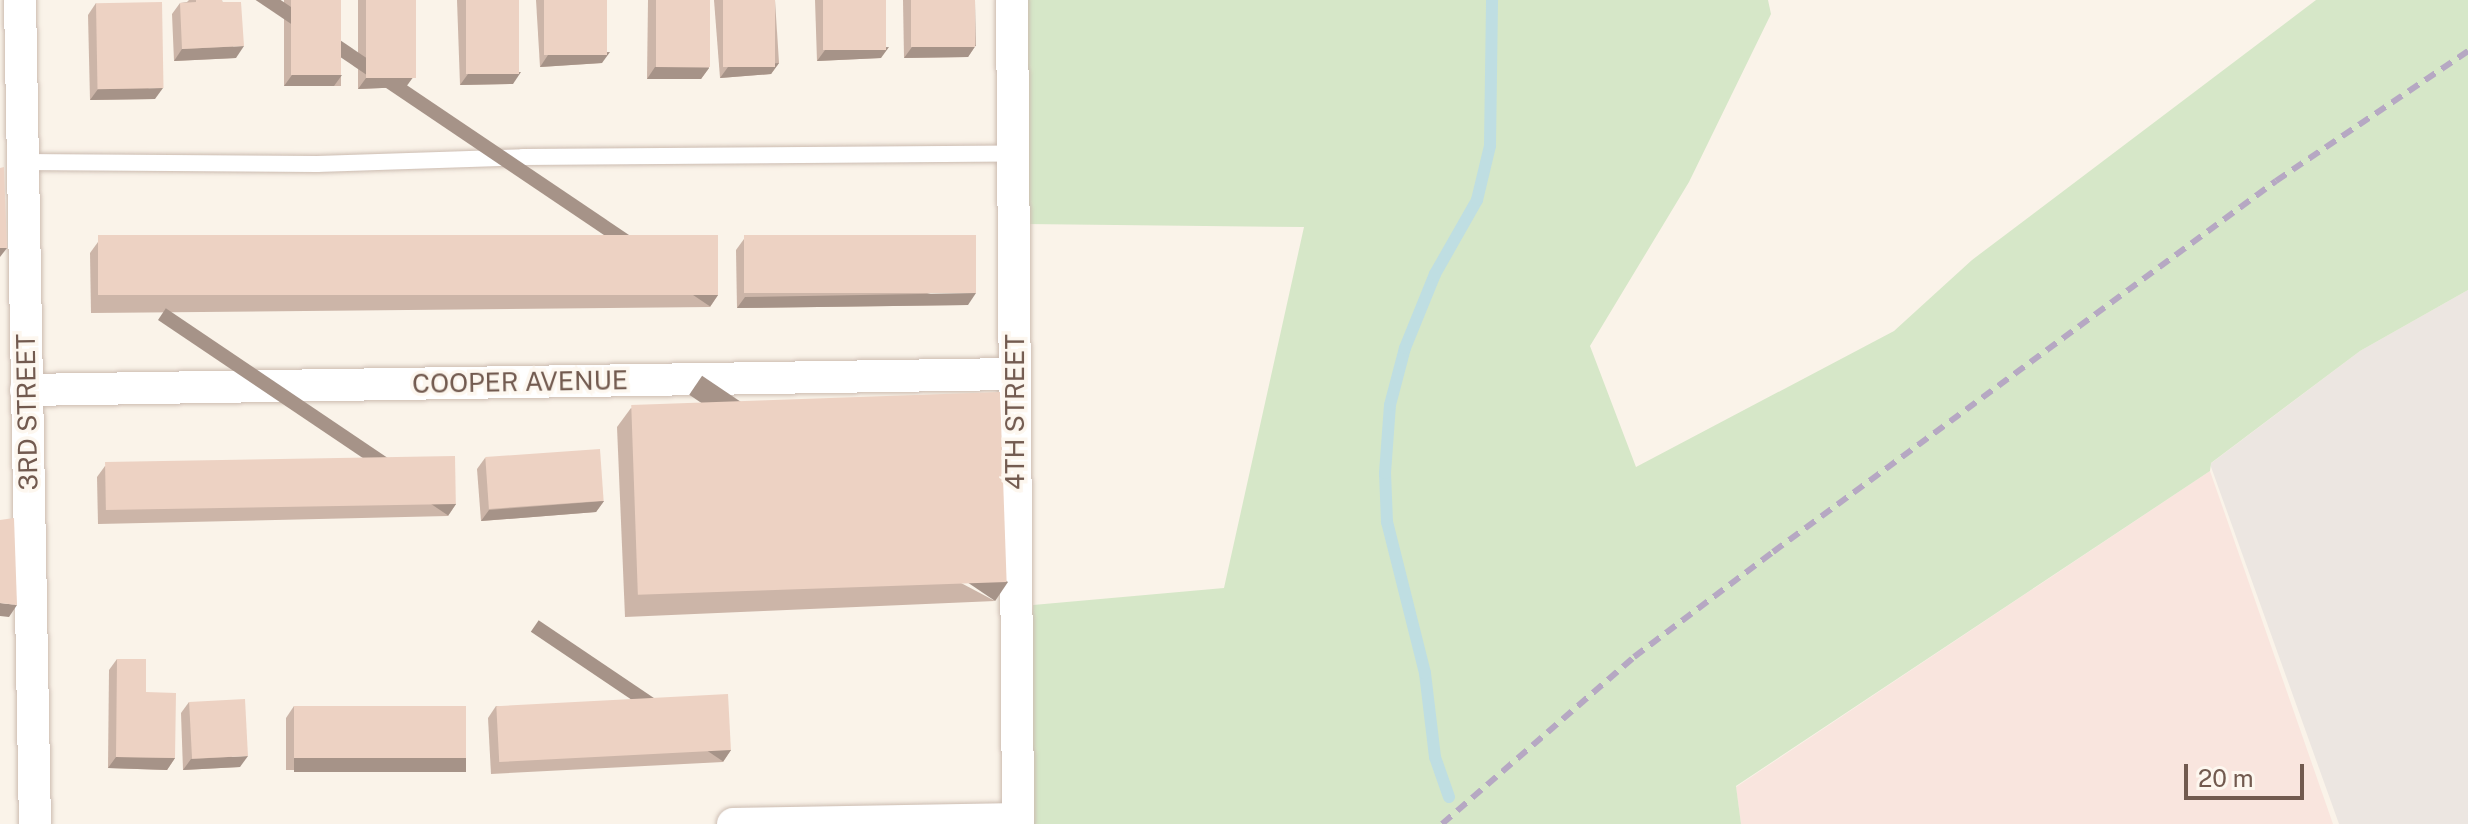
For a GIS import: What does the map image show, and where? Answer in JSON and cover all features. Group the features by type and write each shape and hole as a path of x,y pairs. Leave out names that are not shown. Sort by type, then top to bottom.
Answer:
{"street":[{"name":"3RD STREET","path":"20,0 22,162 12,317 26,390 14,480 35,824"},
{"name":"4TH STREET","path":"1012,0 1018,822"},
{"name":"COOPER AVENUE","path":"26,390 1015,374"},
{"path":"733,824 1018,822"}],"lane":[{"path":"22,162 301,165 523,157 1013,154"}],"shaded area":[{"path":"2468,290 2468,824 2339,824 2210,464 2360,351"},
{"path":"2210,471 2333,824 1741,824 1736,787"}],"green space":[{"path":"1023,0 1768,0 1771,14 1689,182 1590,346 1636,467 1894,331 1972,260 2316,0 2468,0 2468,290 2360,351 2211,463 2210,471 1736,786 1741,824 1019,824 1033,605 1224,588 1304,227 1026,224"}],"building":[{"path":"196,0 241,2 244,46 182,49 180,3"},
{"path":"291,0 341,0 341,75 291,75"},
{"path":"366,0 416,0 416,78 366,78"},
{"path":"466,0 519,0 519,74 466,74"},
{"path":"544,0 607,0 607,55 544,55"},
{"path":"656,0 710,0 710,67 656,67"},
{"path":"723,0 775,0 775,67 723,67"},
{"path":"823,0 886,0 886,50 823,50"},
{"path":"911,0 975,0 975,47 911,47"},
{"path":"162,2 164,88 98,89 96,3"},
{"path":"4,167 7,248 0,248 0,168"},
{"path":"98,235 718,235 718,295 98,295"},
{"path":"744,235 976,235 976,293 744,293"},
{"path":"1000,392 1007,582 638,595 631,405"},
{"path":"600,449 604,501 489,509 485,457"},
{"path":"455,456 456,504 106,510 105,462"},
{"path":"14,518 17,605 0,603 0,520"},
{"path":"117,659 146,659 146,692 176,693 175,758 116,757"},
{"path":"728,694 731,750 499,762 496,706"},
{"path":"245,699 248,756 192,759 189,702"},
{"path":"294,706 466,706 466,758 294,758"}],"waterway":[{"path":"1449,797 1435,757 1425,673 1387,522 1385,473 1390,405 1405,348 1435,274 1477,200 1490,146 1492,0"}],"railway":[{"path":"1442,824 1634,657 1773,552 2276,181 2468,51"}]}
